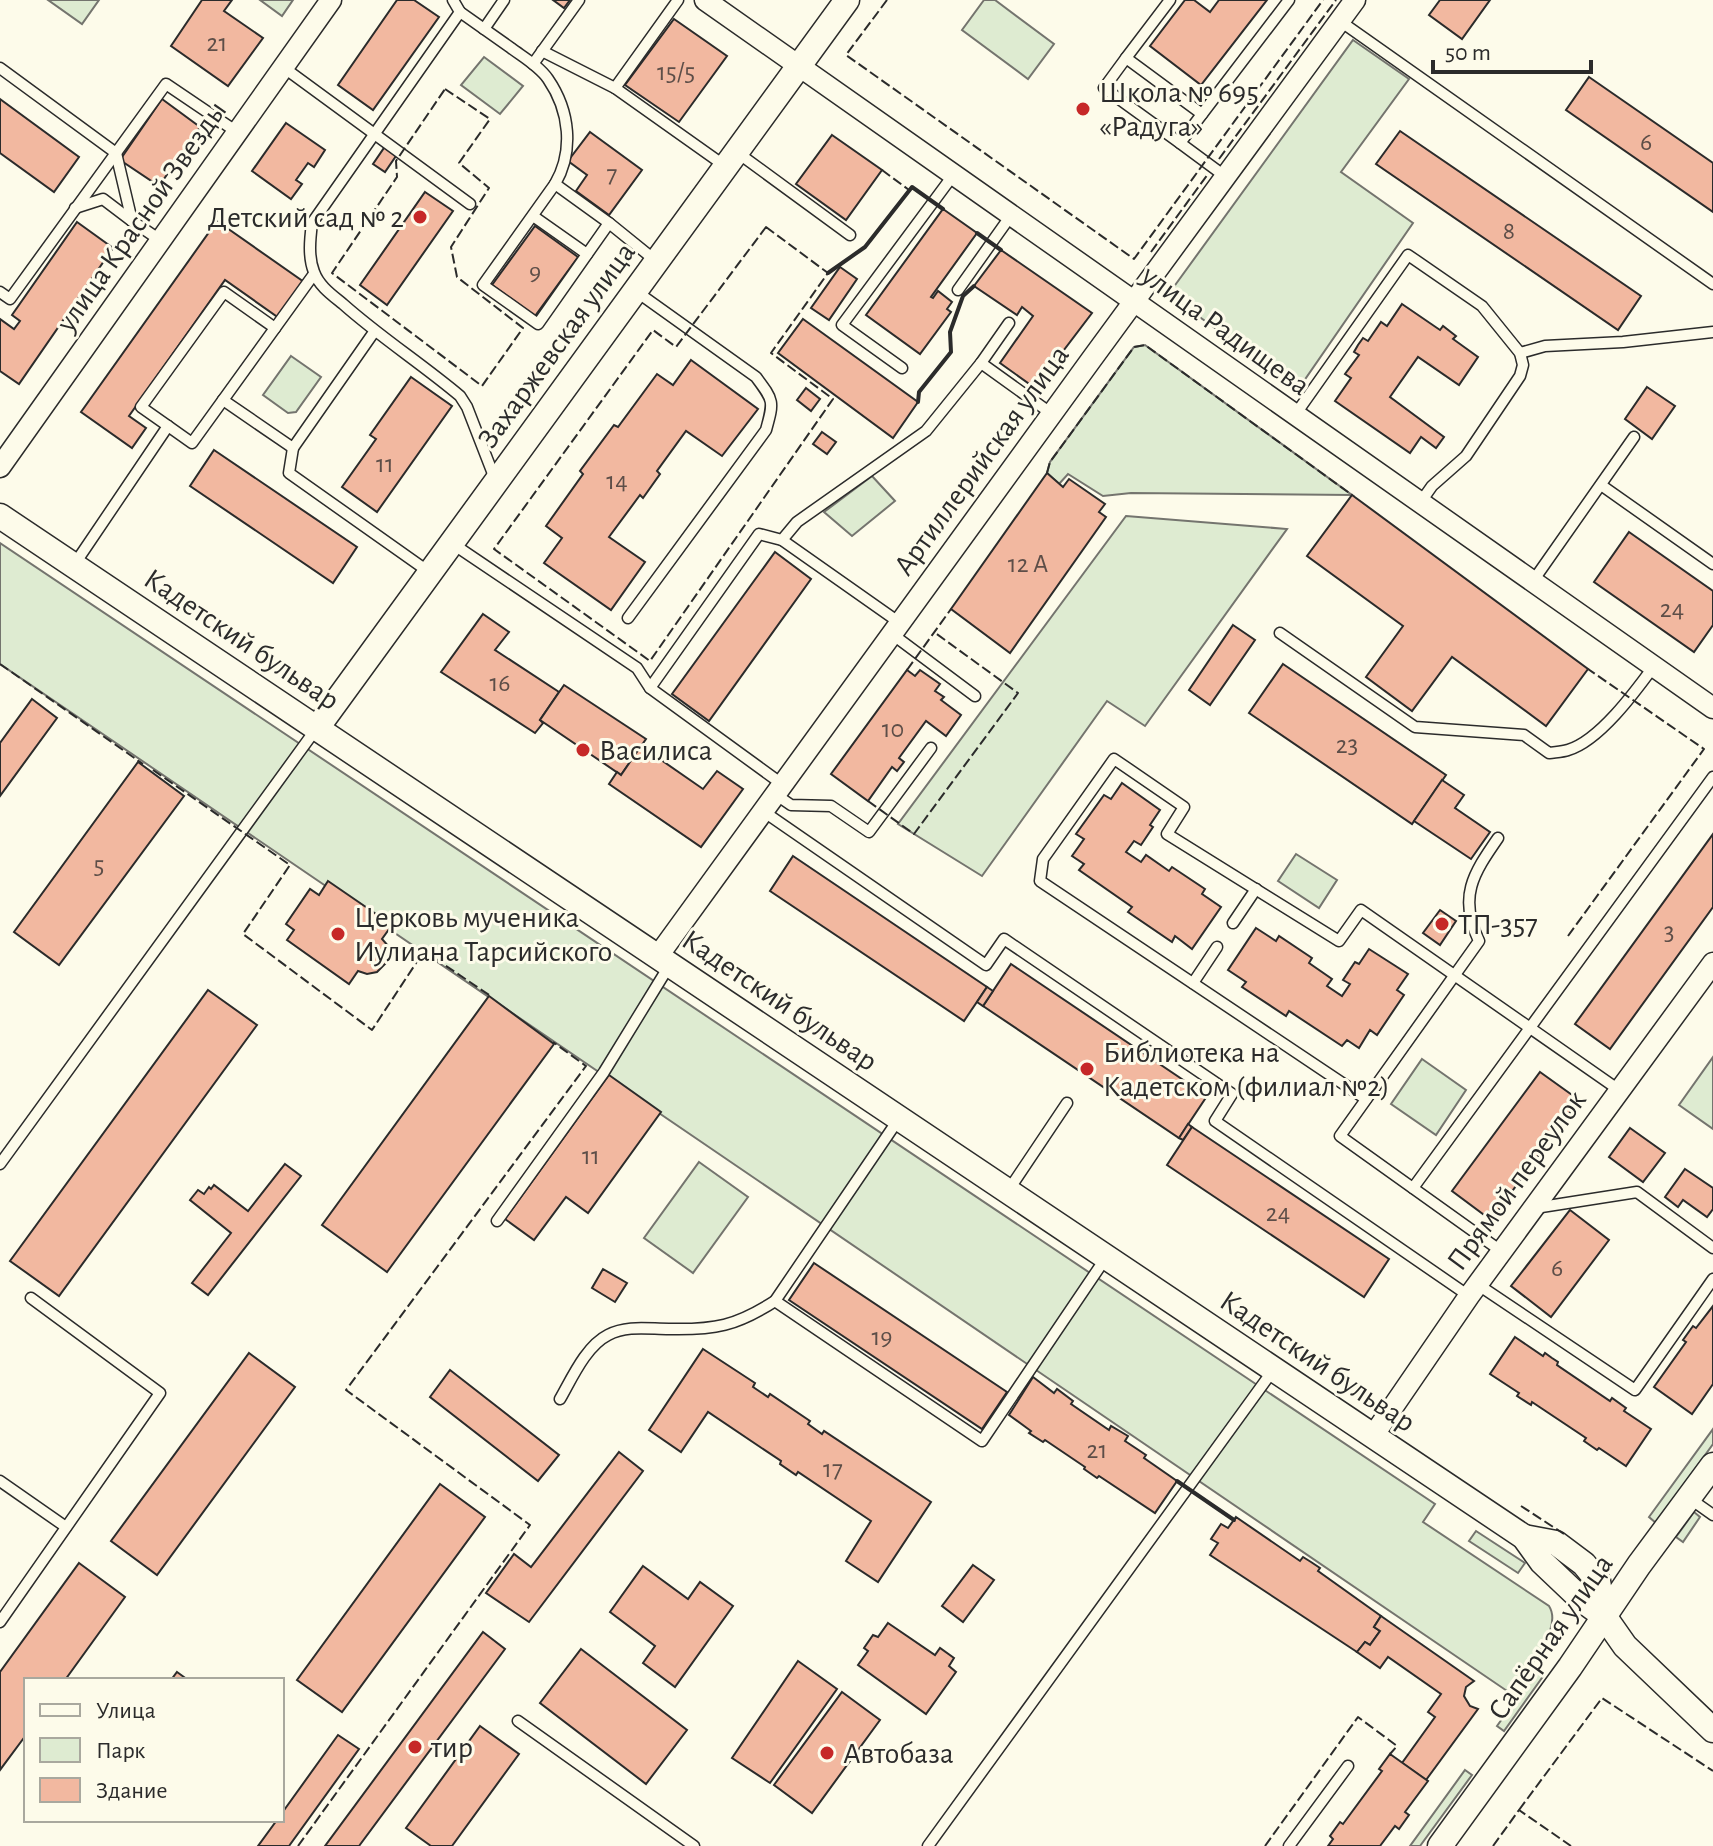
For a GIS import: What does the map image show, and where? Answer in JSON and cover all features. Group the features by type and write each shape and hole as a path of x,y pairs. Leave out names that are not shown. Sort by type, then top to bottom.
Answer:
{"street":[{"name":"улица Красной Звезды","path":"0,467 331,0"},
{"name":"улица Радищева","path":"705,0 1713,708"},
{"name":"Захаржевская улица","path":"317,728 847,0"},
{"name":"Артиллерийская улица","path":"664,960 774,796 1355,0"},
{"name":"Кадетский бульвар","path":"0,516 1524,1537 1556,1543 1584,1564 1598,1581 1604,1616"},
{"name":"Прямой переулок","path":"1373,1436 1501,1251 1713,963"},
{"name":"Сапёрная улица","path":"1440,1846 1713,1465"},
{"path":"1604,1616 1625,1646 1713,1730"}],"lane":[{"path":"453,0 460,12 548,78 560,102 568,132 563,170 483,285 538,324 609,223"},
{"path":"484,29 504,0"},
{"path":"533,64 579,0"},
{"path":"615,88 678,0"},
{"path":"1170,0 1104,88 1226,177"},
{"path":"1180,143 1289,0"},
{"path":"460,12 312,223 310,242 314,274 322,286 374,332 460,396 496,481"},
{"path":"1340,21 1713,284"},
{"path":"542,51 615,88 850,235"},
{"path":"1126,58 1202,114"},
{"path":"283,67 470,204"},
{"path":"0,68 116,153 132,221"},
{"path":"0,292 10,299 166,84 237,132"},
{"path":"902,368 842,325 954,174"},
{"path":"555,184 657,261"},
{"path":"74,208 103,199 160,240"},
{"path":"958,290 1012,214"},
{"path":"533,216 587,254"},
{"path":"1295,415 1408,255 1482,306 1520,353 1523,365 1520,376 1466,456 1432,486 1419,503"},
{"path":"275,328 224,292 141,407 192,443 314,274"},
{"path":"628,618 766,430 773,405 756,377 635,291"},
{"path":"782,540 797,522 926,431 1009,323"},
{"path":"374,332 293,448 289,473 429,572"},
{"path":"1520,353 1545,346 1623,342 1713,332"},
{"path":"981,363 1052,414"},
{"path":"223,400 293,448"},
{"path":"74,565 168,426"},
{"path":"1533,581 1634,437"},
{"path":"1601,485 1713,564"},
{"path":"650,688 759,534 782,540 896,628 975,696"},
{"path":"451,543 637,668 650,688 774,796 986,965 1004,939 1232,1094 1215,1121 1473,1290 1635,1390 1713,1279"},
{"path":"1280,633 1415,727 1524,735 1549,753 1570,750 1600,731 1654,666"},
{"path":"0,1164 317,728"},
{"path":"774,796 791,805 831,806 869,832 931,748"},
{"path":"1366,1099 1040,881 1043,859 1114,759 1184,807 1167,834 1339,941 1361,910 1619,1090"},
{"path":"1413,1188 1713,777"},
{"path":"1498,838 1478,866 1472,884 1469,903 1479,941 1340,1136 1501,1251"},
{"path":"1233,923 1256,889"},
{"path":"1193,983 1217,947"},
{"path":"497,1221 604,1072 664,960"},
{"path":"1008,1191 1067,1103"},
{"path":"560,1399 589,1351 606,1335 626,1328 728,1326 752,1316 775,1301 899,1118"},
{"path":"1532,1208 1637,1192 1713,1248"},
{"path":"775,1301 982,1441 1106,1257"},
{"path":"0,1622 160,1393 31,1298"},
{"path":"928,1846 1274,1369"},
{"path":"0,1481 66,1527"},
{"path":"1689,1498 1713,1515"},
{"path":"518,1721 694,1846"},
{"path":"1289,1846 1348,1766"}],"green space":[{"path":"48,0 99,0 82,24"},
{"path":"260,0 293,0 282,16"},
{"path":"984,0 995,0 1054,44 1028,79 962,30"},
{"path":"1353,40 1409,79 1341,172 1413,223 1299,388 1173,298 1173,288"},
{"path":"484,57 523,86 500,114 461,85"},
{"path":"1145,345 1352,495 1131,493 1103,496 1068,474 1059,484 1047,473 1050,462 1134,347"},
{"path":"291,356 321,377 296,412 288,413 263,395"},
{"path":"872,476 895,501 852,536 824,512"},
{"path":"1126,516 1287,529 1145,726 1107,701 982,876 898,824"},
{"path":"0,543 1435,1504 1423,1522 1549,1606 1552,1616 1547,1639 1524,1675 1510,1693 0,664"},
{"path":"1296,854 1337,880 1319,908 1278,881"},
{"path":"1713,1057 1713,1129 1679,1105"},
{"path":"1422,1059 1466,1090 1436,1135 1391,1104"},
{"path":"699,1162 748,1197 693,1273 644,1238"},
{"path":"1713,1429 1713,1444 1656,1523 1649,1517"},
{"path":"1694,1512 1700,1517 1683,1542 1676,1537"},
{"path":"1476,1531 1525,1563 1518,1573 1469,1541"},
{"path":"1537,1670 1544,1675 1504,1731 1497,1726"},
{"path":"1465,1770 1472,1775 1420,1846 1410,1846"}],"building":[{"path":"202,0 232,0 224,11 263,38 228,86 171,46"},
{"path":"397,0 414,0 439,17 373,110 338,85"},
{"path":"553,0 570,0 564,8"},
{"path":"1185,0 1194,0 1210,12 1219,0 1267,0 1201,85 1150,46"},
{"path":"1440,0 1490,0 1462,39 1429,15"},
{"path":"674,19 727,56 679,122 625,85"},
{"path":"1589,77 1713,163 1713,212 1566,110"},
{"path":"0,99 79,157 54,192 0,153"},
{"path":"162,99 200,127 159,186 120,160"},
{"path":"286,123 325,150 314,167 308,163 296,180 302,184 291,199 252,171"},
{"path":"1400,131 1641,296 1618,330 1376,164"},
{"path":"590,132 642,170 609,215 576,191 587,175 568,161"},
{"path":"832,135 882,170 846,220 796,184"},
{"path":"386,145 398,153 385,172 373,164"},
{"path":"425,192 453,211 387,305 360,285"},
{"path":"943,209 977,233 931,297 938,291 952,302 947,309 951,312 920,354 866,315"},
{"path":"217,221 304,282 279,318 225,280 129,416 146,428 132,448 81,412"},
{"path":"77,222 113,248 19,384 0,371 0,319 14,329 20,321 12,315"},
{"path":"535,226 578,257 535,316 492,285"},
{"path":"1001,250 1092,313 1035,388 1000,363 1033,316 1022,307 1017,315 974,286"},
{"path":"840,267 857,279 829,320 811,308"},
{"path":"1402,304 1440,330 1443,326 1456,336 1453,339 1478,357 1459,385 1418,357 1390,397 1444,437 1436,448 1421,437 1410,453 1335,401 1351,378 1345,374 1359,355 1354,352 1358,345 1363,338 1368,341 1381,322 1387,326"},
{"path":"803,319 918,402 893,438 778,353"},
{"path":"691,360 758,409 722,456 686,431 657,471 660,474 643,498 640,495 609,537 645,562 611,610 544,563 562,538 546,526 583,474 580,471 614,425 618,427 657,374 673,385"},
{"path":"411,377 452,406 377,512 342,487 376,439 370,435"},
{"path":"1647,387 1675,406 1652,439 1625,419"},
{"path":"806,388 820,399 811,411 797,400"},
{"path":"822,432 836,442 827,454 813,444"},
{"path":"214,450 357,547 333,583 190,486"},
{"path":"1047,473 1063,487 1069,479 1105,504 1099,512 1106,517 1010,653 951,609"},
{"path":"1352,495 1588,669 1546,726 1452,657 1412,711 1366,677 1403,626 1307,556"},
{"path":"1629,532 1713,591 1713,625 1694,652 1594,582"},
{"path":"775,552 811,579 709,721 672,694"},
{"path":"483,614 509,632 495,650 559,692 535,733 441,672"},
{"path":"1233,625 1255,640 1210,705 1189,690"},
{"path":"1283,664 1446,775 1412,824 1249,713"},
{"path":"907,670 915,676 920,670 940,684 935,691 944,697 941,700 961,715 946,736 926,721 899,758 904,762 897,771 892,767 868,801 831,774"},
{"path":"564,685 646,739 621,775 540,720"},
{"path":"32,699 57,718 0,796 0,743"},
{"path":"641,746 703,789 717,771 743,789 701,847 609,784 617,772 621,775"},
{"path":"138,762 184,796 59,965 14,932"},
{"path":"1442,780 1464,795 1455,808 1490,832 1471,859 1414,821"},
{"path":"1122,783 1160,810 1141,845 1134,841 1126,852 1141,862 1146,855 1169,871 1172,867 1205,889 1202,894 1221,907 1192,949 1175,936 1172,942 1128,912 1132,907 1079,870 1084,864 1072,856 1084,839 1076,834 1104,795 1111,799"},
{"path":"1713,834 1713,907 1610,1049 1575,1024"},
{"path":"793,856 987,987 964,1021 770,891"},
{"name":"Церковь мученика Иулиана Тарсийского","path":"328,881 392,925 382,939 389,947 386,963 377,972 367,974 358,971 349,984 287,940 294,930 286,924 310,889 319,895"},
{"name":"ТП-357","path":"1440,910 1456,921 1440,945 1423,933"},
{"path":"1256,928 1276,941 1279,936 1312,958 1309,963 1332,979 1327,986 1342,996 1350,984 1343,980 1369,949 1408,974 1397,990 1404,995 1377,1035 1370,1030 1359,1048 1347,1040 1342,1046 1289,1011 1286,1016 1242,987 1246,982 1228,970"},
{"path":"1011,964 1207,1096 1179,1138 983,1006"},
{"path":"987,987 993,991 983,1006 977,1002"},
{"path":"208,990 257,1025 59,1296 10,1261"},
{"path":"489,996 554,1044 387,1272 322,1225"},
{"path":"1540,1072 1579,1100 1491,1220 1452,1191"},
{"path":"609,1075 661,1112 588,1213 566,1197 534,1240 505,1219"},
{"path":"1188,1124 1192,1127 1183,1140 1179,1138"},
{"path":"1192,1127 1389,1259 1364,1297 1167,1165"},
{"path":"1630,1128 1665,1153 1643,1182 1609,1157"},
{"path":"285,1164 301,1176 208,1295 192,1283 231,1233 190,1200 198,1190 204,1194 214,1185 248,1211"},
{"path":"1685,1169 1713,1188 1713,1209 1707,1217 1683,1200 1678,1207 1665,1197"},
{"path":"1570,1210 1609,1240 1551,1317 1511,1286"},
{"path":"814,1263 1007,1392 982,1429 789,1300"},
{"path":"603,1269 627,1283 615,1302 592,1288"},
{"path":"1713,1306 1713,1384 1692,1414 1654,1387 1686,1342 1683,1340 1693,1326 1696,1328"},
{"path":"1515,1337 1543,1356 1545,1353 1558,1362 1557,1365 1610,1401 1612,1398 1626,1408 1624,1411 1651,1429 1626,1466 1599,1448 1597,1450 1584,1441 1586,1438 1532,1402 1531,1405 1517,1396 1519,1393 1490,1374"},
{"path":"703,1349 755,1383 753,1387 768,1397 770,1394 810,1421 808,1424 822,1434 824,1431 931,1502 878,1582 846,1561 871,1521 798,1472 796,1475 780,1464 781,1461 708,1412 681,1452 649,1430"},
{"path":"249,1353 295,1387 157,1575 111,1541"},
{"path":"450,1370 559,1455 538,1481 430,1397"},
{"path":"1033,1377 1054,1393 1057,1389 1073,1401 1071,1404 1109,1430 1111,1426 1128,1436 1125,1441 1177,1481 1155,1513 1099,1476 1097,1478 1045,1440 1043,1442 1029,1433 1031,1431 1009,1415"},
{"path":"619,1452 643,1471 529,1622 486,1593 514,1554 531,1567"},
{"path":"440,1484 485,1517 342,1712 297,1680"},
{"path":"1236,1517 1300,1561 1303,1557 1320,1568 1318,1571 1381,1616 1374,1627 1380,1631 1370,1645 1365,1642 1357,1652 1210,1555 1218,1543 1211,1539 1221,1524 1228,1528"},
{"path":"79,1563 125,1597 66,1678 24,1678 24,1738 0,1770 0,1672"},
{"path":"973,1565 994,1580 963,1622 942,1606"},
{"path":"643,1566 688,1599 700,1582 733,1606 675,1687 643,1663 655,1646 610,1612"},
{"path":"1381,1616 1474,1681 1466,1687 1464,1696 1470,1706 1478,1709 1426,1780 1402,1763 1435,1717 1428,1712 1441,1694 1388,1657 1380,1668 1357,1652 1365,1642 1370,1645 1380,1631 1374,1627"},
{"path":"888,1623 935,1655 940,1648 954,1658 949,1666 956,1672 926,1714 858,1665 868,1651 864,1648 873,1635 878,1637"},
{"name":"тир","path":"483,1632 505,1649 359,1846 325,1846"},
{"path":"581,1649 687,1730 646,1784 540,1703"},
{"path":"798,1661 837,1689 770,1783 732,1758"},
{"name":"Автобаза","path":"842,1692 880,1720 812,1813 774,1785"},
{"path":"480,1726 519,1754 452,1846 431,1846 406,1828"},
{"path":"338,1735 359,1749 289,1846 258,1846 276,1822 284,1822 284,1810"},
{"path":"1390,1754 1428,1781 1405,1812 1409,1815 1399,1829 1395,1826 1380,1846 1328,1846 1333,1839 1330,1836 1340,1822 1343,1824 1382,1771 1379,1769"}],"fence":[{"path":"887,0 846,55 1134,259 1323,0"},
{"path":"1219,159 1336,0"},
{"path":"445,89 490,119 459,163 489,188 451,247 457,277 523,328 482,386 332,273 397,177 396,161 445,89"},
{"path":"882,170 909,190"},
{"path":"1151,252 1208,174"},
{"path":"766,227 828,273 771,353 833,399 650,661 494,549 653,330 676,347 766,227"},
{"path":"1047,473 1050,462 1134,347 1145,345 1352,495"},
{"path":"907,670 951,609"},
{"path":"868,801 914,834 1018,693 934,632"},
{"path":"0,664 143,764"},
{"path":"1568,936 1704,749 1588,669"},
{"path":"153,770 290,865 243,934 372,1030 424,951 492,997"},
{"path":"298,1846 530,1525 346,1390 586,1066 553,1042"},
{"path":"1521,1506 1564,1534"},
{"path":"1519,1810 1602,1698 1713,1771"},
{"path":"1265,1846 1358,1717 1397,1746 1390,1754"},
{"path":"1493,1846 1519,1810 1571,1846"}],"wall":[{"path":"828,273 865,247 912,187 943,209"},
{"path":"977,233 1001,250"},
{"path":"918,402 919,392 951,352 950,332 963,296 974,286"},
{"path":"1177,1481 1234,1520"}],"place":[{"name":"Школа № 695 «Радуга»","path":"1083,109"},
{"name":"Детский сад № 2","path":"420,217"},
{"name":"Василиса","path":"583,750"},
{"name":"ТП-357","path":"1442,924"},
{"name":"Церковь мученика Иулиана Тарсийского","path":"338,934"},
{"name":"Библиотека на Кадетском (филиал №2)","path":"1087,1069"},
{"name":"тир","path":"415,1747"},
{"name":"Автобаза","path":"827,1753"}]}
